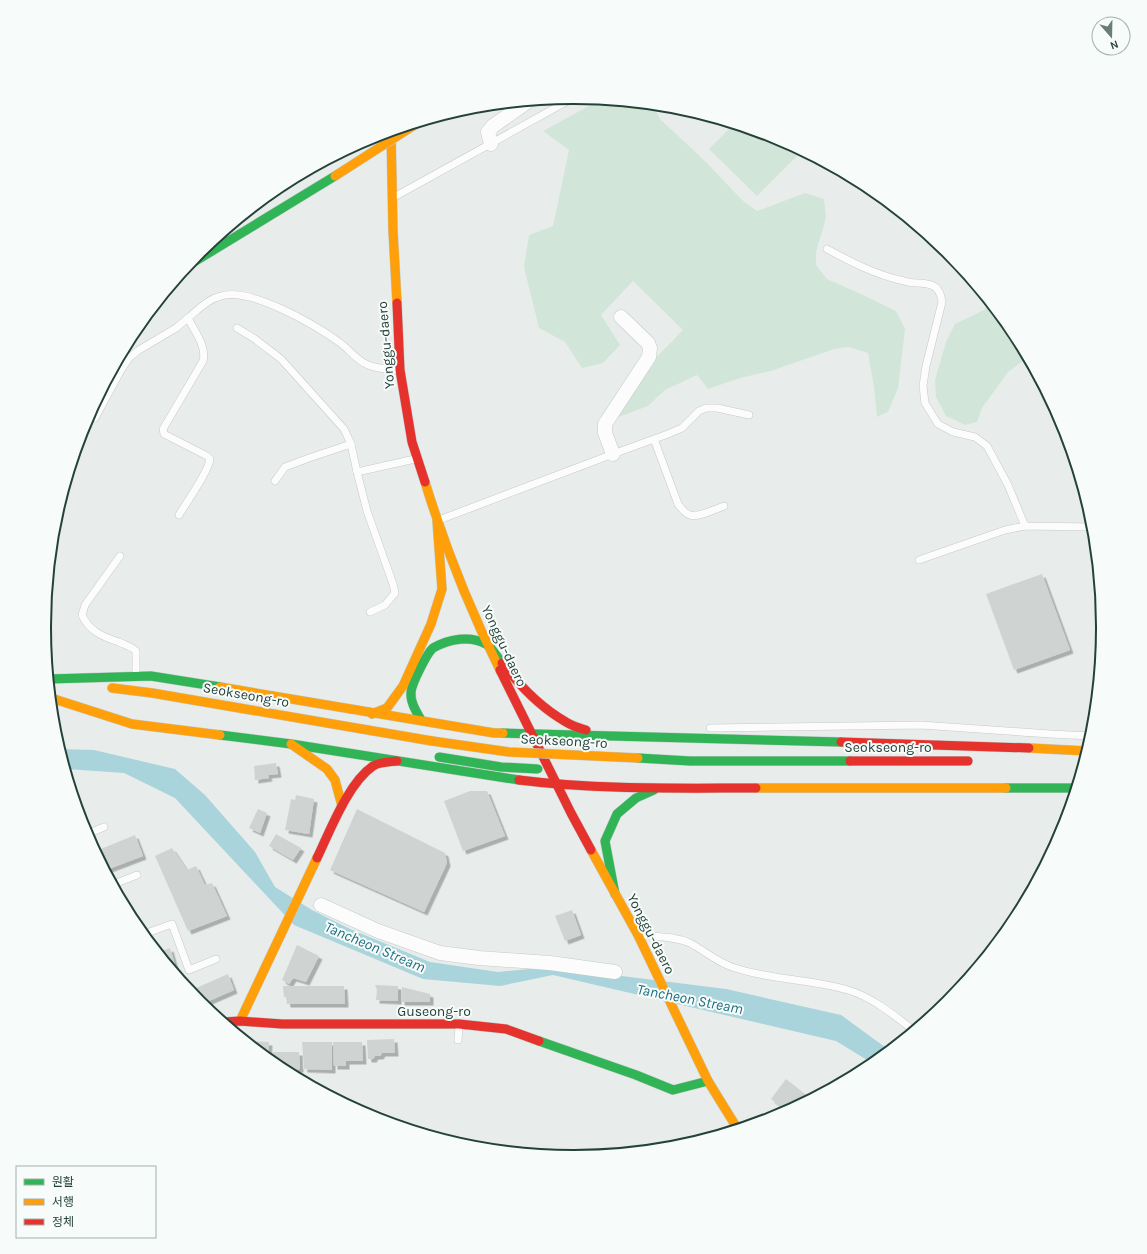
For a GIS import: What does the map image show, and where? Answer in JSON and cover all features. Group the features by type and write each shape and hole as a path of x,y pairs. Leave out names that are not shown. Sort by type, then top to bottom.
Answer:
{"main road":[{"path":"210,252 400,134"},
{"name":"Yonggu-daero","path":"391,138 392,198 400,370 412,442 436,521 465,595 487,644 571,814 638,935 708,1081 735,1124"},
{"path":"372,714 386,708 403,686 431,624 442,589 436,521"},
{"path":"421,720 413,707 411,692 418,674 432,649 452,640 467,638 487,644 512,676 548,711 567,723 590,731 617,736"},
{"path":"54,680 150,676 494,733 531,732 617,736 1081,750"},
{"name":"Seokseong-ro","path":"54,681 152,693 432,741 508,752 690,761 974,761"},
{"path":"55,695 82,698"},
{"path":"56,700 132,724 291,744 492,777 558,785 657,789 1070,788"},
{"path":"448,769 464,765 470,752 466,738 454,726"},
{"path":"642,768 653,748 669,737"},
{"path":"291,744 327,769 335,780 342,806"},
{"name":"Seokseong-ro","path":"432,756 500,767 563,770"},
{"path":"240,1021 342,806 360,778 374,765 397,762"},
{"path":"641,778 657,789"},
{"path":"1014,779 1073,779"},
{"path":"615,894 605,841 617,814 636,798 657,789"},
{"name":"Guseong-ro","path":"231,1022 282,1024 481,1025 506,1029 636,1075 673,1090 708,1081"}],"street":[{"path":"491,144 488,132 493,126 519,108"},
{"path":"613,454 604,424 649,356 650,348 648,343 621,317"},
{"path":"321,905 378,931 440,953 479,958 550,963 615,972"}],"lane":[{"path":"392,198 561,105"},
{"path":"827,249 880,274 905,282 932,285 940,291 942,302 926,366 923,386 925,403 938,424 952,432 975,437 987,446 1008,485 1025,526"},
{"path":"95,417 129,358 139,350 176,328 208,301 222,296 236,294 255,298 284,310 340,342 356,357 368,365 400,370"},
{"path":"179,515 207,468 210,459 207,456 164,434 163,432 163,429 203,361 205,354 201,342 188,318"},
{"path":"237,328 282,359 344,429 351,444 367,511 395,593 385,605 370,612"},
{"path":"436,521 682,428 700,411 706,408 717,408 749,415"},
{"path":"654,439 678,504 688,515 694,516 724,506"},
{"path":"275,481 286,467 351,444"},
{"path":"357,472 417,458"},
{"path":"919,560 1005,530 1025,526 1086,527"},
{"path":"120,556 85,605 82,614 85,622 92,630 109,639 132,647 136,651 136,677"},
{"path":"669,737 707,728 921,725 1084,736"},
{"path":"93,832 104,827"},
{"path":"118,882 137,875"},
{"path":"150,932 172,924 189,970 216,959"},
{"path":"638,935 674,938 690,944 721,963 745,971 849,990 865,997 909,1027"},
{"path":"458,1040 460,1024"}],"green space":[{"path":"591,105 656,112 661,120 705,161 742,200 757,211 805,193 824,199 826,218 816,252 816,265 827,279 896,311 905,329 898,388 888,412 877,417 874,387 868,353 848,347 834,349 771,371 740,378 708,389 697,375 665,390 648,406 616,418 652,362 683,330 633,281 601,315 620,345 603,363 582,368 565,342 539,328 524,267 529,235 553,226 569,150 543,131"},
{"path":"730,128 773,144 797,156 757,196 709,149"},
{"path":"986,307 1023,361 1008,372 982,408 977,422 965,425 946,416 936,397 935,380 946,342 955,324 984,310"}],"water":[{"name":"Tancheon Stream","path":"66,749 94,750 175,769 205,795 255,852 275,887 312,910 350,929 430,962 498,972 550,967 726,989 841,1015 885,1047 866,1059 836,1041 553,975 500,986 423,979 294,925 175,798 124,773 71,769"}],"building":[{"path":"1042,574 1070,650 1014,670 986,594"},
{"path":"276,763 278,774 268,775 269,778 255,780 254,766"},
{"path":"470,791 487,791 505,836 463,851 444,801"},
{"path":"296,795 314,799 309,834 285,830 291,799 295,800"},
{"path":"258,809 267,813 260,833 249,828"},
{"path":"357,809 445,853 447,863 424,912 330,870"},
{"path":"276,834 301,848 293,860 269,846"},
{"path":"135,835 143,856 110,868 101,849"},
{"path":"172,848 187,870 196,866 205,885 212,883 227,916 188,931 155,856"},
{"path":"572,910 581,935 565,941 555,916"},
{"path":"297,945 319,956 306,982 293,978 289,984 282,980"},
{"path":"170,948 175,964 163,950"},
{"path":"228,974 234,990 209,1001 196,988"},
{"path":"375,985 398,986 398,1001 376,1000 377,990"},
{"path":"283,986 344,986 345,1004 287,1004 286,997 284,997"},
{"path":"402,987 430,994 430,1002 401,1002"},
{"path":"394,1039 395,1053 382,1053 380,1056 375,1056 373,1059 368,1059 367,1040"},
{"path":"254,1041 269,1042 268,1051"},
{"path":"302,1042 332,1042 332,1070 304,1069"},
{"path":"333,1042 362,1042 363,1061 346,1061 346,1066 334,1066"},
{"path":"273,1052 299,1052 300,1069 296,1069 273,1054"},
{"path":"786,1079 806,1095 781,1107 771,1099"}],"traffic: fast":[{"path":"210,252 335,176"},
{"path":"421,720 412,703 411,692 420,668 433,648 453,640 466,639 480,641 488,645 502,663"},
{"path":"54,679 151,676 220,687"},
{"path":"503,733 841,742"},
{"path":"220,735 291,744 519,780"},
{"path":"439,757 501,767 538,769"},
{"path":"638,758 690,761"},
{"path":"690,761 850,761"},
{"path":"1006,788 1070,788"},
{"path":"615,894 605,841 617,814 636,798 654,790"},
{"path":"539,1041 636,1075 673,1090 708,1081"}],"traffic: slow":[{"path":"335,176 400,134"},
{"path":"391,138 393,231 397,303"},
{"path":"425,482 459,578 478,624 500,670"},
{"path":"372,714 387,708 403,686 431,624 442,589 437,521"},
{"path":"220,687 494,733 503,733"},
{"path":"112,688 152,693 432,741"},
{"path":"56,700 132,724 220,735"},
{"path":"432,741 509,752 638,758"},
{"path":"291,744 327,769 335,780 342,806"},
{"path":"1029,748 1081,751"},
{"path":"756,788 1006,788"},
{"path":"591,850 638,935 708,1081 735,1124"},
{"path":"240,1021 317,858"}],"traffic: jam":[{"path":"397,303 400,370 412,442 425,482"},
{"path":"502,663 523,688 539,703 568,723 586,730"},
{"path":"500,670 591,850"},
{"path":"841,742 1029,748"},
{"path":"317,858 340,808 364,774 375,765 397,761"},
{"path":"850,761 968,761"},
{"path":"519,780 608,787 756,788"},
{"path":"231,1022 282,1024 459,1024 506,1029 539,1041"}]}
